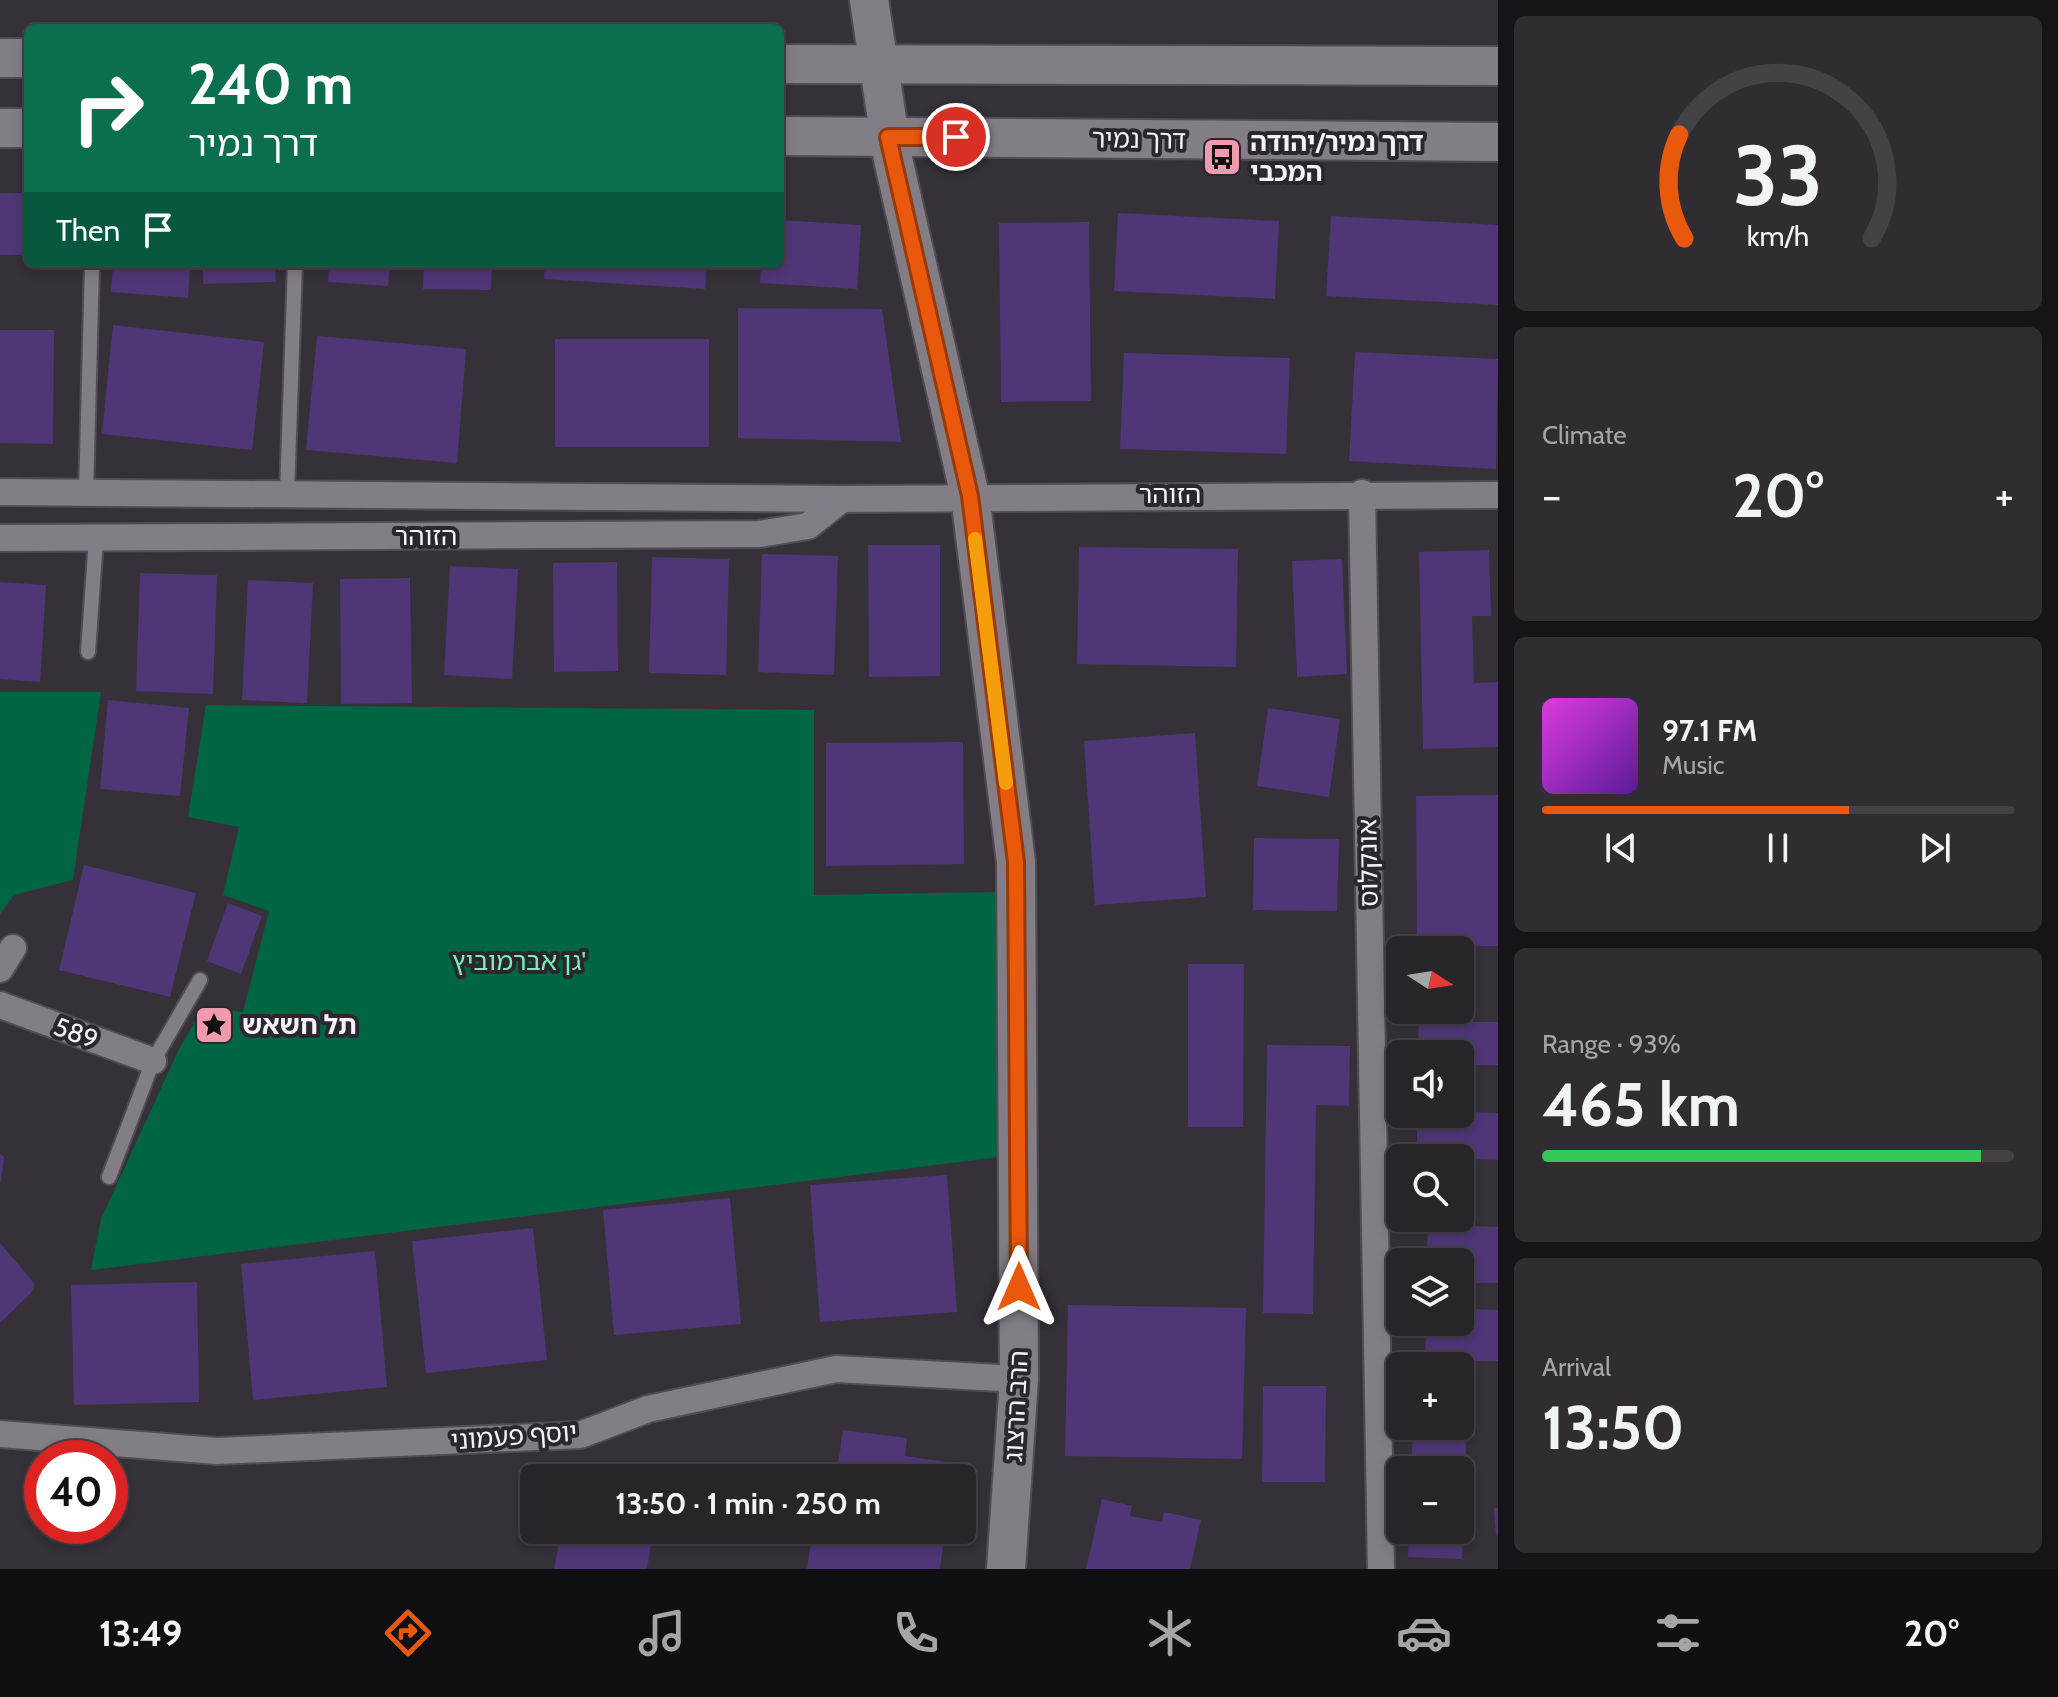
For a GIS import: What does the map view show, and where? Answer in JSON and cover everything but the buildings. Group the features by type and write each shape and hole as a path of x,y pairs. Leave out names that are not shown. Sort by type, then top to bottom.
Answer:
{"street":[{"name":"הרב הרצוג","path":"869,0 891,62 886,120 970,496 1016,862 1019,1379 1006,1569"},
{"path":"0,58 24,58"},
{"path":"784,64 1498,66"},
{"name":"דרך נמיר","path":"784,135 886,120 1498,142"},
{"path":"0,128 24,128"},
{"name":"הזוהר","path":"0,492 842,499 1362,493 1498,495"},
{"name":"אונקלוס","path":"1362,493 1381,1569"},
{"name":"הזוהר","path":"0,538 759,534 808,526 842,499"},
{"name":"589","path":"0,1005 153,1061"},
{"name":"יוסף פעמוני","path":"0,1434 217,1451 580,1435 648,1409 836,1369 1019,1379"}],"lane":[{"path":"884,0 891,62"},
{"path":"86,495 92,268"},
{"path":"287,493 295,268"},
{"path":"88,652 96,539"},
{"path":"109,1177 153,1061 200,980"}],"green space":[{"path":"0,692 101,692 73,880 14,895 0,914"},
{"name":"גן אברמוביץ'","path":"206,705 814,710 814,895 995,892 1000,1157 91,1270 101,1219 179,1049 203,1008 243,1012 269,911 223,895 239,827 188,817"}],"slow traffic":[{"path":"975,539 1006,783"}],"place":[{"name":"דרך נמיר/יהודה המכבי","path":"1222,157"},
{"name":"תל חשאש","path":"214,1025"}],"route":[{"path":"956,137 888,137 970,496 1016,862 1019,1287"}]}
